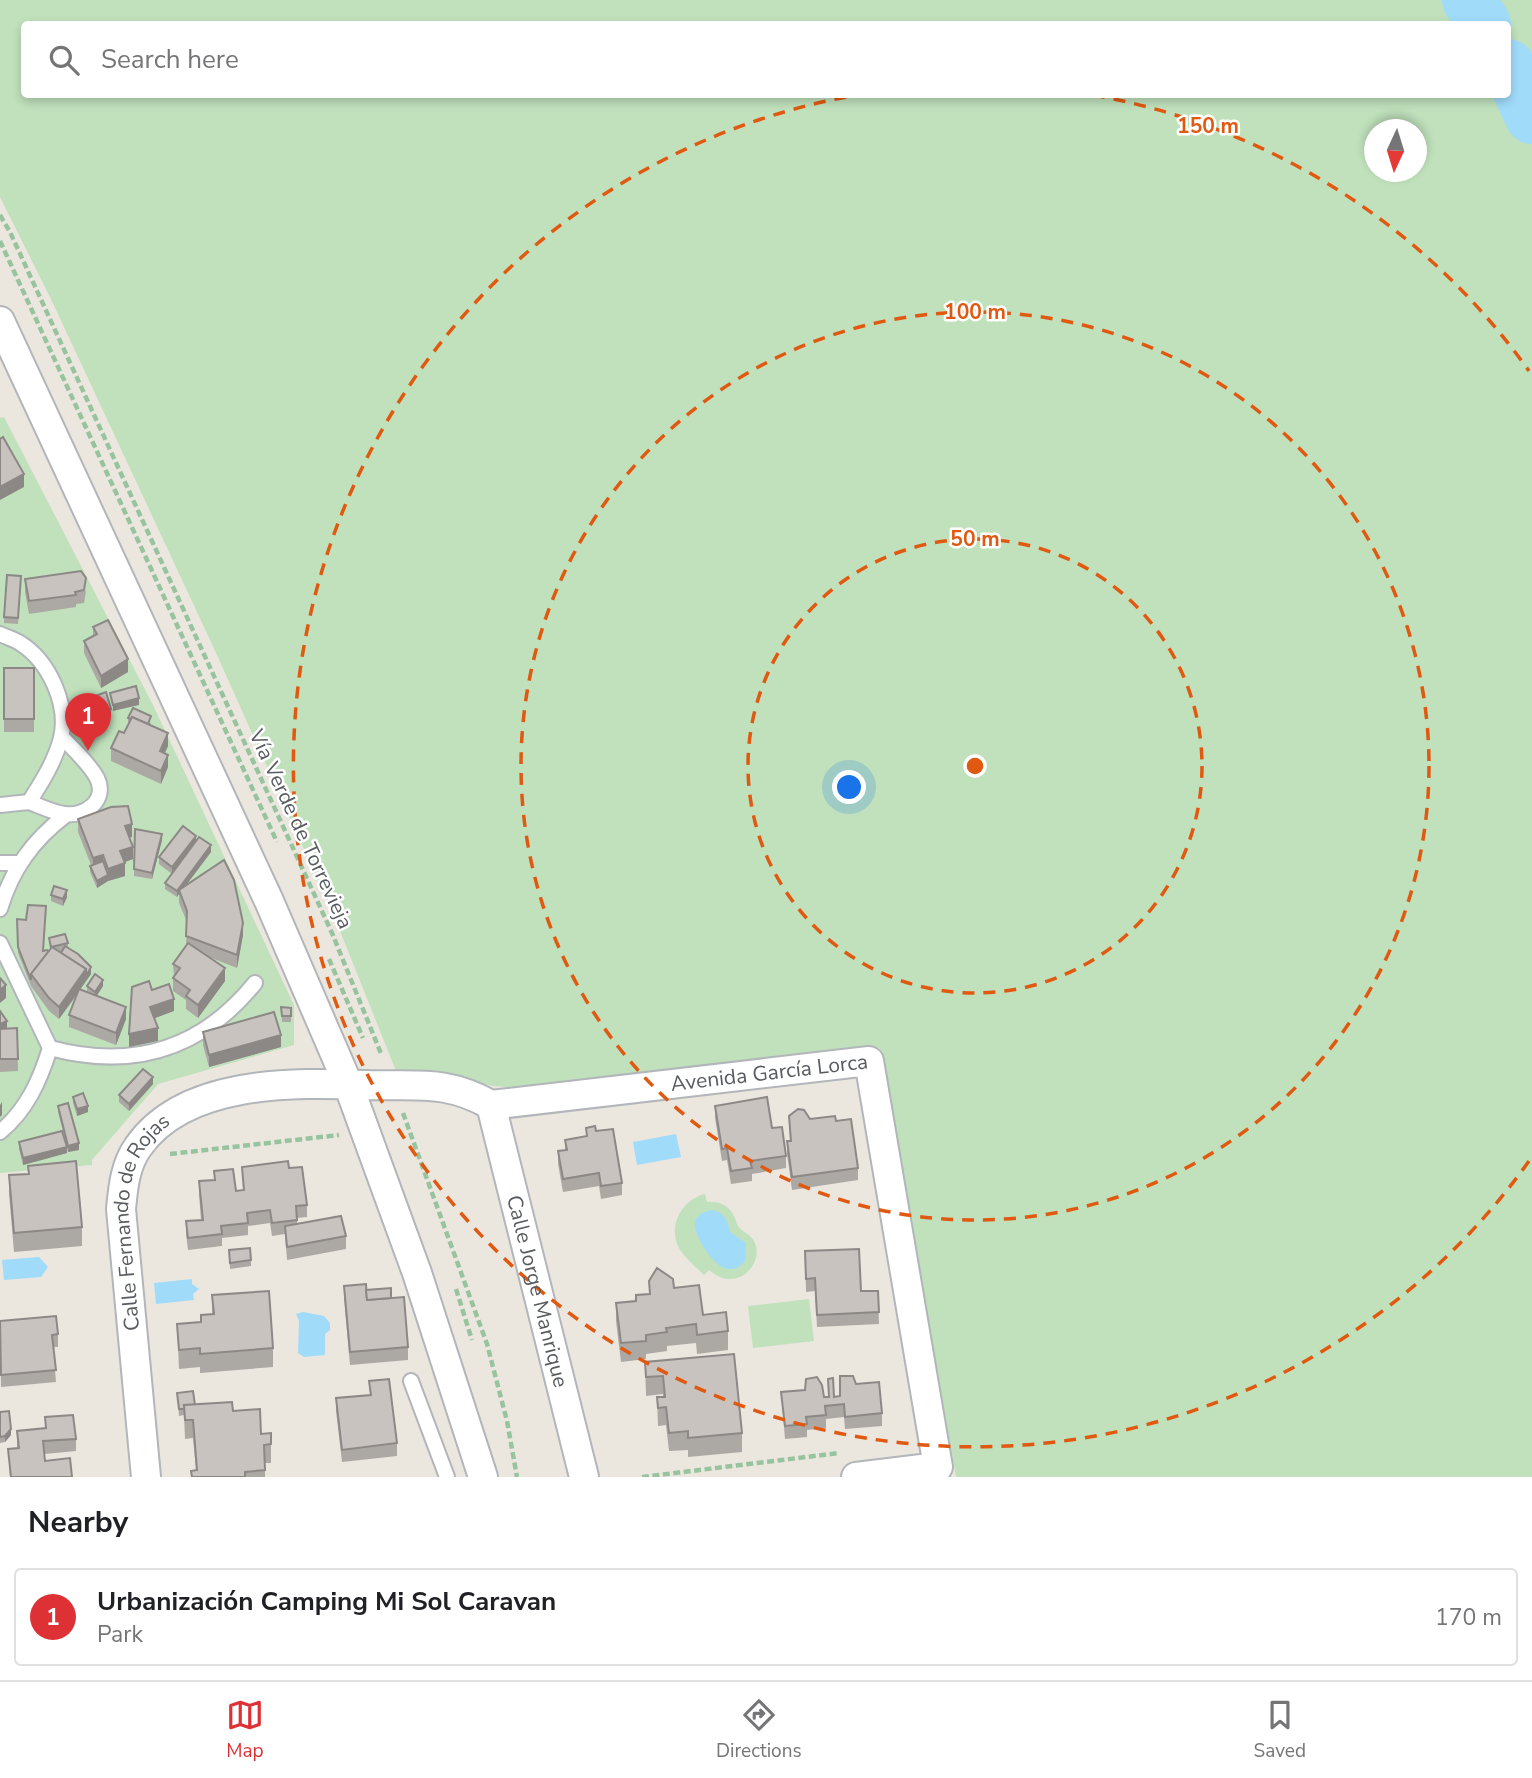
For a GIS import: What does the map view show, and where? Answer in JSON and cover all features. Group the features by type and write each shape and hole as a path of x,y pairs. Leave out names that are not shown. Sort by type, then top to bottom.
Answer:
{"street":[{"path":"1,324 257,875 348,1084 416,1273 483,1477"},
{"name":"Avenida García Lorca","path":"491,1105 869,1061 939,1472 851,1465"},
{"name":"Calle Fernando de Rojas","path":"146,1477 122,1219 123,1188 136,1149 150,1132 170,1116 232,1092 295,1083 348,1084"},
{"path":"348,1084 435,1085 472,1094 491,1105"},
{"name":"Calle Jorge Manrique","path":"491,1105 584,1477"}],"lane":[{"path":"0,634 20,643 46,671 64,714 62,737 54,760 29,802"},
{"path":"0,909 10,878 19,863 48,829 66,815 94,806 100,789 92,771 62,737"},
{"path":"0,805 29,802 66,815"},
{"path":"0,863 19,863"},
{"path":"0,943 50,1048 33,1092 20,1112 0,1132"},
{"path":"50,1048 94,1057 141,1055 163,1049 185,1041 214,1024 241,1001 255,983"},
{"path":"411,1381 447,1477"}],"path":[{"name":"Vía Verde de Torrevieja","path":"0,215 332,933 393,1086 487,1344 507,1421 517,1477"},
{"path":"165,1155 347,1135"},
{"path":"642,1477 851,1465"}],"green space":[{"path":"0,0 1532,0 1532,1477 956,1477 880,1048 522,1088 492,1086 444,1072 398,1076 336,921 217,655 50,297 0,197"},
{"path":"4,417 153,705 294,1005 294,1045 158,1084 92,1160 92,1165 0,1173 0,418"},
{"path":"705,1194 707,1202 726,1206 738,1226 755,1242 757,1252 754,1264 741,1277 726,1279 709,1270 704,1275 678,1246 675,1238 676,1221 690,1201"},
{"path":"809,1299 814,1341 753,1348 748,1306"}],"water":[{"path":"676,1134 681,1157 637,1165 633,1142"},
{"path":"712,1210 723,1215 730,1232 746,1243 745,1261 734,1269 723,1267 713,1260 698,1237 696,1220 704,1212"},
{"path":"39,1257 48,1267 41,1277 4,1280 2,1260"},
{"path":"192,1279 192,1284 199,1289 193,1294 194,1300 156,1304 154,1283"},
{"path":"303,1312 324,1316 330,1323 330,1330 325,1334 325,1355 304,1357 298,1353 299,1321 296,1314"}],"building":[{"path":"3,437 24,474 0,487 0,439"},
{"path":"81,571 86,578 84,590 75,592 76,595 29,601 25,579"},
{"path":"7,575 21,576 18,618 4,617"},
{"path":"108,620 128,659 101,676 84,641 97,634 93,627"},
{"path":"4,668 34,668 34,719 4,719"},
{"path":"136,686 139,698 113,705 110,693"},
{"path":"106,692 111,709 100,712 95,696"},
{"path":"133,708 151,716 148,724 132,717 128,718"},
{"path":"132,717 168,733 160,751 168,755 161,771 111,748 119,731 124,733"},
{"path":"128,806 132,824 125,826 133,847 120,851 125,863 108,869 103,855 93,858 78,819 111,807"},
{"path":"183,826 196,836 172,867 159,857"},
{"path":"135,829 162,834 152,873 134,869"},
{"path":"199,837 211,845 177,891 165,883"},
{"path":"224,860 234,880 243,923 237,955 186,936 187,911 179,890"},
{"path":"103,861 108,875 97,881 90,866"},
{"path":"54,886 67,890 63,899 51,895"},
{"path":"28,905 46,906 43,951 49,951 31,974 31,980 18,947 17,919 26,920"},
{"path":"65,934 68,943 51,947 49,938"},
{"path":"188,943 225,968 198,1005 186,996 190,990 173,978 180,968 173,964"},
{"path":"65,946 91,967 86,976 86,969 61,953"},
{"path":"52,947 86,969 59,1007 31,974"},
{"path":"95,974 103,980 95,992 87,986"},
{"path":"0,978 6,985 0,990"},
{"path":"149,981 152,990 169,984 174,999 150,1007 158,1028 129,1034 132,987"},
{"path":"79,989 126,1007 116,1033 69,1015"},
{"path":"281,1007 291,1008 291,1016 282,1016"},
{"path":"0,1011 7,1021 0,1024"},
{"path":"274,1012 281,1035 209,1055 203,1032"},
{"path":"17,1028 18,1059 0,1059 0,1029"},
{"path":"143,1069 153,1077 129,1104 119,1095"},
{"path":"83,1093 88,1106 77,1109 73,1097"},
{"path":"767,1097 772,1128 782,1127 786,1156 750,1161 752,1168 731,1171 727,1148 722,1149 715,1106"},
{"path":"68,1103 79,1143 68,1146 58,1106"},
{"path":"798,1109 804,1110 810,1119 835,1116 836,1121 851,1119 858,1168 792,1177 787,1141 791,1141 789,1116"},
{"path":"595,1126 596,1131 613,1129 622,1183 601,1186 599,1173 563,1179 558,1151 567,1150 565,1140 587,1136 586,1128"},
{"path":"62,1131 67,1147 23,1158 19,1142"},
{"path":"76,1161 82,1227 14,1233 9,1175 29,1174 28,1166"},
{"path":"288,1161 289,1168 302,1167 307,1205 296,1206 297,1220 272,1223 270,1210 247,1213 248,1223 221,1226 222,1234 188,1238 186,1221 203,1220 199,1181 215,1180 214,1171 233,1169 236,1191 244,1190 242,1167"},
{"path":"341,1216 346,1236 287,1247 285,1226"},
{"path":"250,1248 251,1260 230,1263 229,1250"},
{"path":"859,1249 861,1291 878,1291 879,1312 817,1315 815,1278 806,1279 805,1251"},
{"path":"657,1268 673,1279 674,1288 699,1285 703,1315 726,1312 728,1331 697,1335 696,1324 666,1328 667,1332 646,1335 646,1341 621,1343 616,1303 636,1301 636,1295 650,1294 649,1281"},
{"path":"366,1284 367,1300 404,1297 408,1347 350,1352 344,1286"},
{"path":"391,1288 391,1298 367,1300 366,1290"},
{"path":"269,1291 273,1348 200,1354 200,1348 179,1350 177,1324 201,1322 201,1315 214,1314 212,1295"},
{"path":"56,1316 58,1334 52,1335 56,1370 1,1375 0,1321"},
{"path":"734,1354 742,1433 688,1438 688,1431 669,1433 666,1407 658,1408 657,1397 665,1397 663,1376 646,1377 645,1362"},
{"path":"840,1376 853,1376 856,1384 879,1382 882,1413 845,1417 844,1404 825,1406 826,1415 806,1417 807,1424 785,1426 781,1392 805,1390 806,1379 817,1377 824,1397 829,1397 828,1379 833,1378 834,1397 840,1396"},
{"path":"389,1379 397,1443 342,1450 336,1398 371,1395 369,1381"},
{"path":"193,1391 195,1405 184,1405 185,1409 179,1409 177,1393"},
{"path":"232,1402 233,1411 260,1409 261,1434 271,1433 271,1444 264,1445 265,1470 245,1472 245,1477 192,1477 191,1471 197,1470 193,1420 185,1420 184,1405"},
{"path":"9,1411 11,1429 5,1436 0,1437 0,1412"},
{"path":"73,1415 76,1439 43,1441 45,1461 70,1458 72,1477 11,1477 8,1449 19,1448 17,1431 46,1428 45,1417"}],"waterway":[{"path":"1469,0 1482,21"},
{"path":"1511,72 1532,117"}],"place":[{"name":"Urbanización Camping Mi Sol Caravan","path":"88,751"}]}
